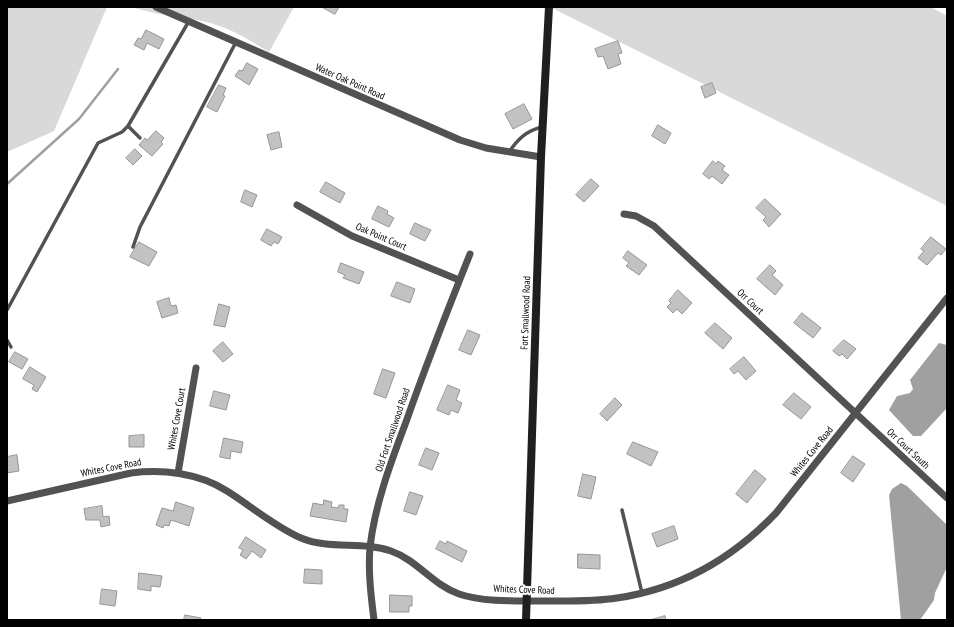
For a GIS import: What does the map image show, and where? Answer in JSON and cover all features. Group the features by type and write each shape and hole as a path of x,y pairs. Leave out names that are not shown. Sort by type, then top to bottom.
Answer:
{"main road":[{"name":"Fort Smallwood Road","path":"526,620 541,157 549,7"}],"street":[{"name":"Water Oak Point Road","path":"156,7 460,140 486,148 541,157"},
{"name":"Oak Point Court","path":"297,205 352,236 459,280"},
{"name":"Orr Court","path":"624,214 636,216 654,226 856,414"},
{"name":"Old Fort Smallwood Road","path":"374,620 368,572 370,546 378,510 393,459 470,254"},
{"name":"Whites Cove Road","path":"7,501 132,473 147,471 178,473 200,479 225,490 282,528 303,539 337,544 370,546 402,555 441,585 459,594 481,598 527,601 600,600 642,593 680,581 708,568 747,541 776,513 947,298"},
{"name":"Whites Cove Court","path":"178,473 196,368"},
{"name":"Orr Court South","path":"856,414 947,498"}],"lane":[{"path":"7,310 98,143 122,132 128,126 189,22"},
{"path":"133,247 140,227 236,42"},
{"path":"128,126 140,138"},
{"path":"509,152 524,134 530,130 543,127"},
{"path":"7,340 11,347"},
{"path":"622,510 642,593"}],"shaded area":[{"path":"7,7 107,7 54,131 7,152"},
{"path":"132,7 294,7 269,52 229,30 211,23 158,14"},
{"path":"550,7 931,7 947,16 947,206"},
{"path":"939,343 947,345 947,408 921,436 913,436 889,410 897,396 910,393 913,389 910,380"},
{"path":"901,483 907,486 947,525 947,567 935,593 934,600 920,620 901,620 889,495 892,489"}],"building":[{"path":"322,7 339,7 335,14"},
{"path":"146,30 164,39 159,49 147,43 144,50 134,45 138,38 141,39"},
{"path":"618,41 622,53 618,54 621,64 608,69 603,56 598,57 595,49"},
{"path":"247,63 258,69 249,85 235,76 239,70 242,71"},
{"path":"712,83 716,93 705,98 701,87"},
{"path":"219,85 226,88 223,95 225,96 217,112 207,107"},
{"path":"524,104 532,119 513,129 505,114"},
{"path":"658,125 671,133 665,144 652,136"},
{"path":"156,131 164,138 161,142 163,144 152,156 139,145 145,138 147,140"},
{"path":"279,132 282,147 271,150 267,135"},
{"path":"135,149 142,156 133,165 126,158"},
{"path":"713,161 716,164 718,161 725,166 722,170 729,175 722,184 712,176 709,179 703,174"},
{"path":"591,179 599,186 584,202 576,195"},
{"path":"326,182 345,193 340,203 320,192"},
{"path":"245,190 257,195 252,207 241,202"},
{"path":"765,199 781,214 769,227 763,220 766,217 756,208"},
{"path":"378,206 388,211 387,214 394,218 389,227 372,219"},
{"path":"415,223 431,230 425,241 410,234"},
{"path":"267,229 282,237 278,244 274,242 271,246 261,240"},
{"path":"931,237 946,249 941,255 938,253 927,265 918,258 924,251 921,249"},
{"path":"139,242 157,252 149,266 130,257"},
{"path":"628,251 647,265 639,275 626,266 629,263 623,258"},
{"path":"341,263 364,272 359,284 343,278 345,275 338,272"},
{"path":"770,265 776,271 772,275 783,285 775,295 757,279"},
{"path":"397,282 415,289 410,303 391,296"},
{"path":"678,290 692,303 682,314 677,309 673,313 667,307 671,303 669,301"},
{"path":"169,298 171,306 176,305 178,313 162,318 157,302"},
{"path":"219,304 230,307 225,327 214,325"},
{"path":"802,313 821,328 813,338 794,323"},
{"path":"715,323 732,338 723,349 705,333"},
{"path":"468,330 480,335 471,355 459,350"},
{"path":"844,340 856,349 847,359 842,354 839,356 833,351"},
{"path":"223,342 233,354 223,362 213,351"},
{"path":"15,352 28,359 22,369 9,362"},
{"path":"744,357 756,371 746,380 738,371 734,374 730,369"},
{"path":"30,367 46,377 37,392 32,389 34,385 23,379"},
{"path":"383,369 395,373 386,398 374,394"},
{"path":"448,385 460,390 456,400 462,403 458,413 451,410 449,415 437,410"},
{"path":"214,391 230,395 226,410 210,406"},
{"path":"794,393 811,407 801,419 783,405"},
{"path":"615,398 622,405 607,421 600,414"},
{"path":"144,435 144,447 129,447 129,436"},
{"path":"224,438 243,442 241,453 231,451 230,459 220,457"},
{"path":"633,442 658,452 651,466 627,454"},
{"path":"426,448 439,453 432,470 419,465"},
{"path":"17,455 19,471 7,473 7,457"},
{"path":"853,456 865,464 853,482 841,473"},
{"path":"755,470 766,479 747,503 736,494"},
{"path":"583,474 596,477 591,499 578,496"},
{"path":"410,492 423,496 416,515 404,511"},
{"path":"324,500 332,502 331,507 338,508 339,505 344,505 344,509 348,509 346,522 310,516 313,503 323,505"},
{"path":"176,502 194,508 189,526 171,520 169,526 164,525 163,528 156,525 162,508 173,511"},
{"path":"102,506 103,517 109,516 110,525 101,527 100,520 86,520 84,509"},
{"path":"674,526 678,539 657,547 652,534"},
{"path":"246,537 266,550 261,558 252,551 246,559 240,555 243,550 239,548"},
{"path":"440,541 446,544 447,541 467,551 462,562 436,549"},
{"path":"578,554 600,555 600,569 578,568"},
{"path":"305,569 322,570 322,584 304,583"},
{"path":"139,573 162,576 160,587 151,586 151,591 138,589"},
{"path":"102,589 117,591 115,606 100,604"},
{"path":"390,595 412,596 412,606 409,606 409,612 390,612"},
{"path":"185,615 201,618 200,620 184,620"},
{"path":"665,616 666,620 650,620"}],"waterway":[{"path":"7,184 79,119 118,69"}]}
